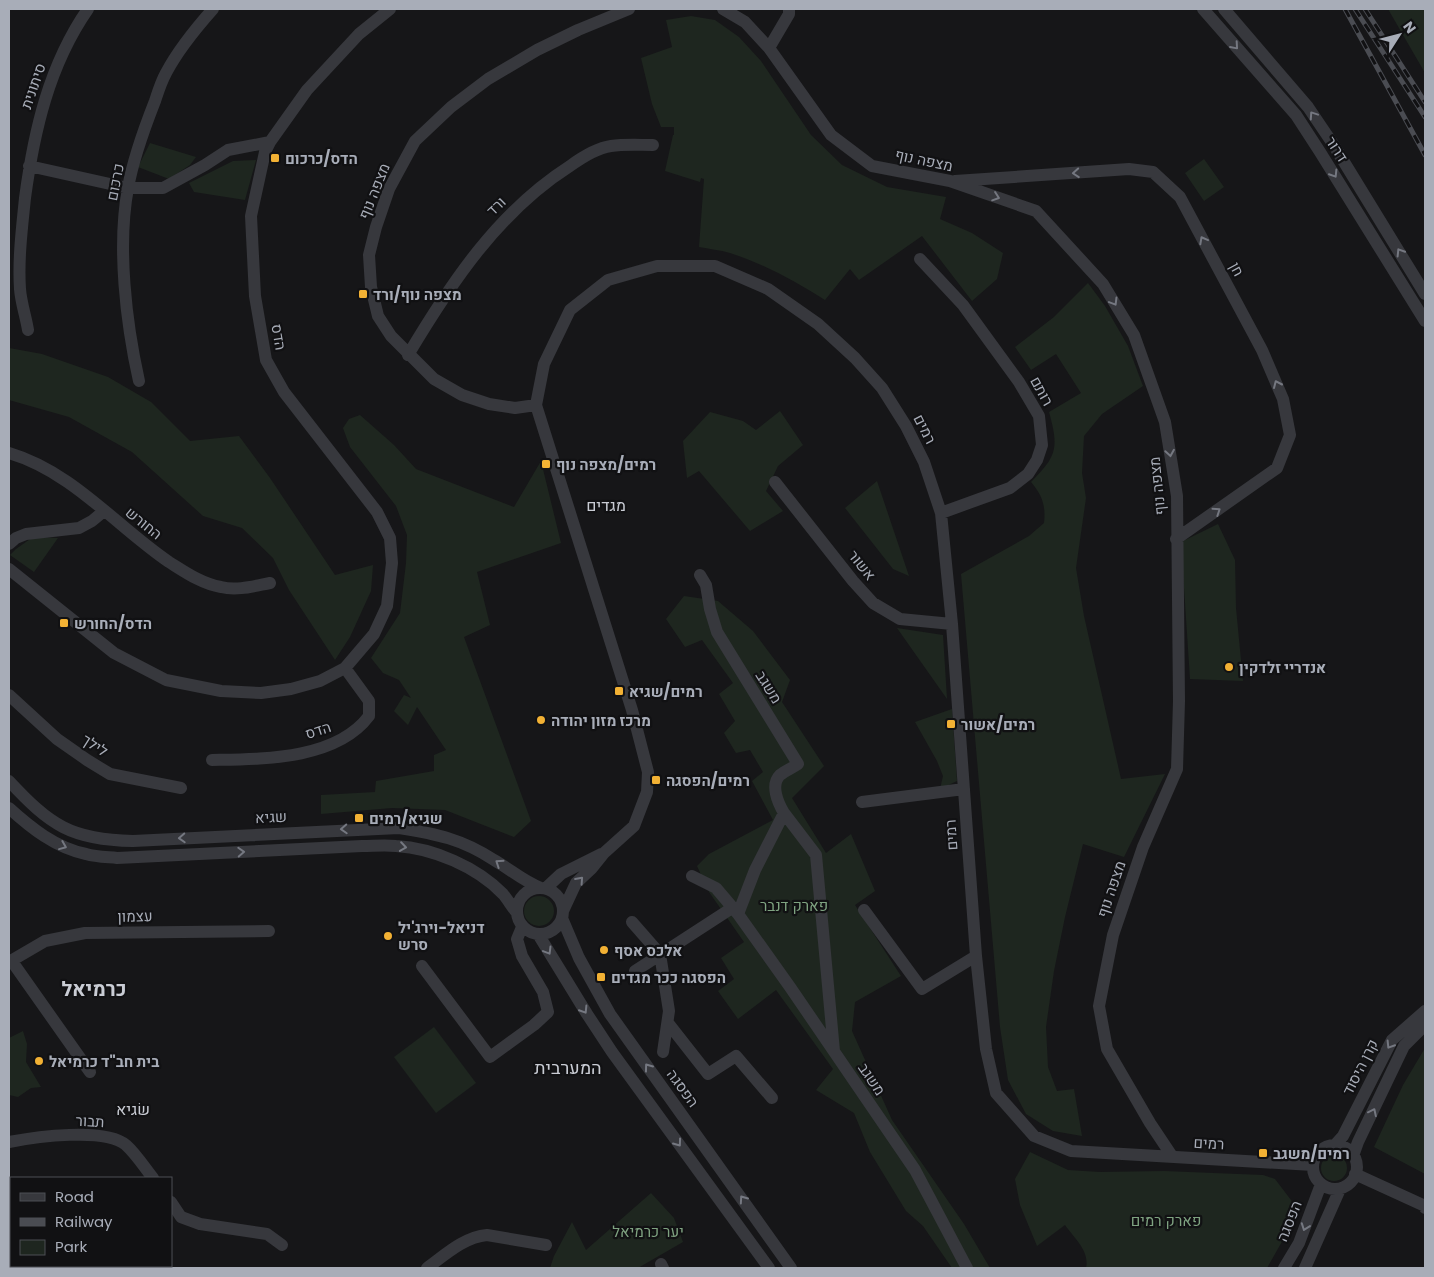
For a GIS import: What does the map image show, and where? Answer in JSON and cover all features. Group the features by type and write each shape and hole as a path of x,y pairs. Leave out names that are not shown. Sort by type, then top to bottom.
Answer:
{"street":[{"name":"סיתונית","path":"28,330 20,290 21,234 29,166 38,122 52,76 77,24 88,9"},
{"name":"כרכום","path":"139,381 133,352 125,278 123,233 128,188 144,130 166,73 199,24 213,9"},
{"name":"הדס","path":"9,569 114,653 166,680 221,691 261,693 291,689 320,681 345,668 374,634 387,606 392,563 390,538 377,512 284,392 266,360 255,296 252,216 265,152 270,142 307,90 359,34 390,9"},
{"name":"מצפה נוף","path":"536,406 515,408 489,404 462,395 434,379 391,336 378,316 371,287 369,255 389,189 414,142 451,107 488,79 536,50 629,9"},
{"name":"מצפה נוף","path":"723,9 745,22 769,48 831,135 872,166 950,181 1036,211 1103,284 1134,335 1165,422 1177,496 1179,701 1177,769 1143,847 1113,935 1099,1006 1107,1049 1150,1123 1172,1156"},
{"path":"769,48 789,14 789,9"},
{"name":"דרור","path":"1203,9 1296,115 1425,321"},
{"name":"דרור","path":"1224,9 1308,107 1333,144 1425,294"},
{"path":"29,166 128,188 163,188 228,150 270,142"},
{"name":"ורד","path":"408,355 441,300 498,225 549,179 581,158 610,146 653,145"},
{"name":"חן","path":"950,181 1129,169 1154,172 1180,197 1262,350 1283,399 1290,435 1277,468 1176,539"},
{"name":"רותם","path":"920,259 963,305 1019,382 1039,416 1042,445 1038,460 1028,474 1010,488 940,513"},
{"name":"רמים","path":"562,915 576,883 604,853 634,826 647,792 648,772 632,710 536,406 544,364 570,310 608,280 657,266 715,266 768,289 818,324 855,358 882,388 906,426 924,462 940,513 952,624 976,956 986,1049 996,1093 1034,1136 1072,1151 1313,1165"},
{"name":"החורש","path":"9,453 71,483 157,554 199,579 221,587 245,588 270,583"},
{"name":"אשור","path":"775,482 853,581 873,603 900,618 952,624"},
{"path":"9,544 16,538 26,534 79,528 92,521 104,511"},
{"name":"משגב","path":"700,575 706,585 710,609 718,632 798,764 781,774 776,781 777,800 784,813"},
{"name":"הדס","path":"212,760 288,756 333,745 357,730 369,716 369,701 345,668"},
{"name":"לילך","path":"9,695 57,739 110,774 181,788"},
{"name":"שגיא","path":"9,781 43,815 65,829 92,838 120,840 362,828 399,828 437,834 467,845 530,884 543,888"},
{"path":"862,802 964,789"},
{"path":"9,800 26,800"},
{"path":"9,808 22,820 57,845 85,854 117,858 362,846 396,846 416,849 461,865 484,878 503,894 517,913"},
{"path":"635,971 660,954 735,911 784,813 816,855 834,1052"},
{"path":"9,820 22,820"},
{"name":"רמים","path":"543,888 561,874 604,853"},
{"name":"משגב","path":"692,876 716,888 790,987 915,1170 967,1268"},
{"path":"543,888 553,892 558,897 562,904 562,915 558,925 553,930 546,934 538,934 522,926 518,920 517,905 526,892 543,888"},
{"path":"864,910 922,990 976,956"},
{"name":"הפסגה","path":"562,915 578,958 610,1014 791,1268"},
{"path":"632,922 660,954 669,1011 663,1052"},
{"path":"422,966 490,1057 534,1025 548,1012 542,992 522,956 517,939 522,926"},
{"name":"עצמון","path":"10,961 45,941 85,933 269,930"},
{"path":"538,934 612,1052 769,1268"},
{"path":"10,961 90,1072"},
{"name":"קרן היסוד","path":"1334,1146 1343,1136 1392,1040 1425,1011"},
{"path":"668,1023 708,1074 736,1056 772,1098"},
{"name":"קרן היסוד","path":"1353,1156 1404,1046 1425,1025"},
{"name":"תבור","path":"9,1142 40,1137 104,1136 126,1144 152,1177"},
{"path":"1334,1146 1344,1148 1353,1156 1356,1165 1355,1174 1349,1184 1340,1189 1328,1188 1321,1184 1313,1174 1313,1165 1318,1153 1323,1148 1334,1146"},
{"path":"1355,1174 1425,1206 1425,1208"},
{"name":"הפסגה","path":"1284,1268 1299,1243 1321,1184"},
{"path":"1305,1268 1340,1189"},
{"path":"172,1204 181,1217 200,1224 267,1234 282,1245"},
{"path":"427,1268 460,1244 480,1236 487,1235 546,1245"},
{"path":"756,1268 757,1251 771,1239"}],"green space":[{"path":"1388,9 1425,9 1425,73"},
{"path":"691,16 715,20 739,37 761,61 811,135 842,165 887,187 946,197 940,219 972,233 1003,253 997,279 972,301 922,236 859,280 850,269 825,300 755,262 730,253 699,247 704,179 701,178 700,182 665,171 674,135 674,127 661,127 652,104 641,58 672,47 666,20"},
{"path":"150,143 196,157 190,165 169,179 138,167"},
{"path":"1204,159 1224,187 1204,201 1185,173"},
{"path":"256,160 245,200 194,192 189,183 233,161"},
{"path":"1088,283 1105,306 1128,346 1143,386 1102,414 1084,436 1082,473 1086,498 1076,568 1084,616 1121,779 1165,774 1124,857 1083,844 1065,917 1054,971 1046,1027 1048,1067 1057,1091 1074,1089 1082,1136 1053,1131 1026,1114 1008,1080 1000,1027 961,574 1029,536 1044,523 1042,501 1038,491 1031,482 1046,465 1054,451 1054,434 1049,412 1081,393 1056,354 1031,370 1015,347 1054,317"},
{"path":"9,348 42,354 108,377 151,402 190,441 239,436 270,478 335,575 373,565 371,591 350,637 335,660 289,590 273,558 242,528 203,516 132,452 69,417 9,400"},
{"path":"780,411 803,445 778,466 766,491 783,511 750,531 699,471 687,478 683,441 710,412 743,421 756,430"},
{"path":"360,415 394,445 416,469 514,507 541,461 561,543 477,572 490,625 464,637 531,821 514,837 445,810 392,808 321,814 321,795 375,792 376,781 434,771 434,755 446,750 417,707 408,725 394,711 404,695 411,698 399,680 383,673 371,658 400,613 406,563 407,535 396,506 350,447 343,428 349,419"},
{"path":"877,481 909,576 893,569 845,508"},
{"path":"1218,524 1235,560 1236,608 1243,681 1190,679 1181,542"},
{"path":"33,537 58,538 34,572 10,555"},
{"name":"פארק דנבר","path":"684,596 718,601 753,631 790,680 782,702 824,766 792,798 826,853 851,834 875,891 855,905 901,976 855,1002 852,1031 892,1120 964,1224 990,1268 952,1268 923,1226 906,1211 870,1152 854,1113 816,1090 833,1069 776,990 738,1019 718,991 734,979 721,958 744,942 709,892 697,866 709,854 773,820 752,781 763,772 750,750 736,753 724,733 735,721 719,694 733,683 702,640 685,647 666,619"},
{"path":"897,628 943,635 947,699"},
{"path":"952,709 957,781 940,789 943,776 937,761 915,722"},
{"path":"539,896 549,901 554,911 549,921 539,926 529,921 524,911 529,901"},
{"path":"434,1027 476,1083 436,1113 394,1057"},
{"path":"23,1031 27,1044 26,1062 41,1087 31,1088 18,1097 9,1095 9,1038"},
{"path":"1425,1048 1425,1174 1374,1147 1403,1085"},
{"name":"פארק רמים","path":"1030,1152 1068,1170 1263,1175 1275,1179 1291,1200 1296,1211 1288,1231 1267,1268 1086,1268 1086,1256 1077,1240 1065,1225 1037,1246 1020,1205 1015,1179"},
{"path":"1334,1155 1343,1159 1347,1168 1343,1177 1334,1181 1325,1177 1321,1168 1325,1159"},
{"name":"יער כרמיאל","path":"651,1193 674,1218 683,1242 638,1268 550,1268 554,1256 572,1222 586,1250"}],"railway":[{"path":"1345,9 1425,155"},
{"path":"1355,9 1425,117"},
{"path":"1365,9 1425,102"}],"place":[{"name":"הדס/כרכום","path":"275,158"},
{"name":"מצפה נוף/ורד","path":"363,294"},
{"name":"רמים/מצפה נוף","path":"546,464"},
{"name":"הדס/החורש","path":"64,623"},
{"name":"אנדריי זלדקין","path":"1229,667"},
{"name":"רמים/שגיא","path":"619,691"},
{"name":"מרכז מזון יהודה","path":"541,720"},
{"name":"רמים/אשור","path":"951,724"},
{"name":"רמים/הפסגה","path":"656,780"},
{"name":"שגיא/רמים","path":"359,818"},
{"name":"דניאל-וירג'יל סרש","path":"388,936"},
{"name":"אלכס אסף","path":"604,950"},
{"name":"הפסגה ככר מגדים","path":"601,977"},
{"name":"בית חב\"ד כרמיאל","path":"39,1061"},
{"name":"רמים/משגב","path":"1263,1153"}],"district":[{"name":"מגדים","path":"606,505"},
{"name":"כרמיאל","path":"94,989"},
{"name":"המערבית","path":"568,1067"},
{"name":"שׂגיא","path":"133,1109"}]}
